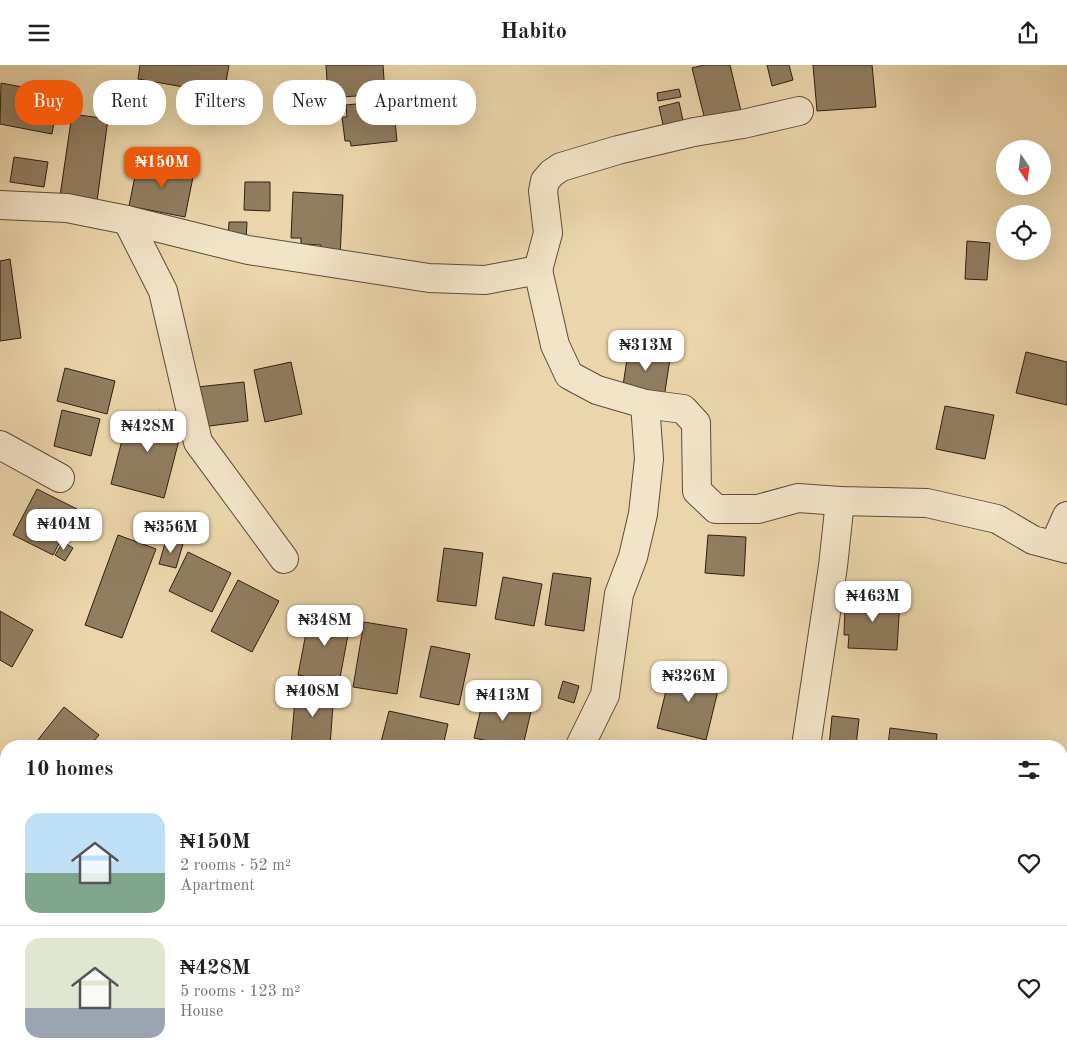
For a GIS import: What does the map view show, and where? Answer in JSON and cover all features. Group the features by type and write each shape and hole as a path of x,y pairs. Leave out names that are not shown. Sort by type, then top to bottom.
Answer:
{"street":[{"path":"799,111 743,125 694,132 618,150 561,167 545,181 543,191 548,233 538,270 556,345 569,375 597,390 645,404 682,409 696,423 696,491 716,509 758,509 798,498 927,503 997,519 1033,539 1060,547 1067,516"},
{"path":"0,205 67,208 248,250 429,278 485,281 538,270"},
{"path":"127,221 163,291 198,442 284,559"},
{"path":"583,740 605,695 619,594 633,557 643,514 649,459 645,404"},
{"path":"0,445 60,478"},
{"path":"807,740 833,566 840,501"}],"building":[{"path":"140,65 229,65 226,80 176,80 176,86 166,84 166,80 138,79"},
{"path":"326,65 383,65 384,80 356,80 356,96 346,97 346,80 327,80"},
{"path":"704,65 730,65 741,111 705,120 692,68"},
{"path":"767,65 789,65 793,80 772,86"},
{"path":"813,65 872,65 876,107 817,111"},
{"path":"1,83 15,86 15,125 54,125 52,134 0,124"},
{"path":"679,89 681,97 658,101 657,93"},
{"path":"679,102 684,125 664,129 659,107"},
{"path":"356,104 356,125 395,125 397,141 351,146 350,141 345,141 343,125 346,125 346,105"},
{"path":"83,116 93,117 93,125 107,125 97,201 60,196 70,125 83,125"},
{"path":"14,157 48,162 44,187 10,182"},
{"path":"138,161 194,172 185,217 129,206"},
{"path":"245,182 270,182 270,211 244,210"},
{"path":"293,192 343,195 340,257 320,256 321,245 301,244 301,238 291,238"},
{"path":"229,222 247,222 246,241 228,239"},
{"path":"967,241 990,243 987,280 965,279"},
{"path":"10,259 21,338 0,341 0,261"},
{"path":"629,346 671,352 664,398 622,392"},
{"path":"1026,352 1067,362 1067,405 1016,393"},
{"path":"291,362 302,414 265,422 254,370"},
{"path":"65,368 115,381 107,414 57,401"},
{"path":"244,382 248,421 202,427 197,387"},
{"path":"945,406 994,415 985,459 936,449"},
{"path":"62,410 100,419 91,456 54,446"},
{"path":"159,411 185,417 164,498 111,484 127,420 140,424 143,412 158,416"},
{"path":"37,489 77,509 53,555 13,535"},
{"path":"118,535 156,549 122,638 85,625"},
{"path":"708,535 746,537 744,576 705,573"},
{"path":"166,540 183,544 176,568 159,564"},
{"path":"63,542 73,548 65,561 55,555"},
{"path":"444,548 483,553 476,606 437,601"},
{"path":"188,552 231,573 212,612 169,591"},
{"path":"553,573 591,578 584,631 545,625"},
{"path":"503,577 542,584 534,626 495,619"},
{"path":"238,580 279,601 252,652 211,631"},
{"path":"854,596 900,599 897,650 848,648 849,635 844,635 845,608 853,608"},
{"path":"0,611 33,630 12,667 0,660"},
{"path":"310,612 351,619 339,683 298,675"},
{"path":"364,622 407,629 397,694 353,687"},
{"path":"431,646 470,654 459,705 420,697"},
{"path":"672,666 721,678 706,740 657,728"},
{"path":"563,681 579,686 574,703 558,698"},
{"path":"296,688 334,691 330,740 292,740"},
{"path":"484,696 532,707 524,740 483,740 474,738"},
{"path":"64,707 99,735 95,740 38,740"},
{"path":"389,711 448,724 444,740 382,740"},
{"path":"832,716 859,719 857,740 830,740"},
{"path":"890,728 937,734 936,740 889,740"}]}
